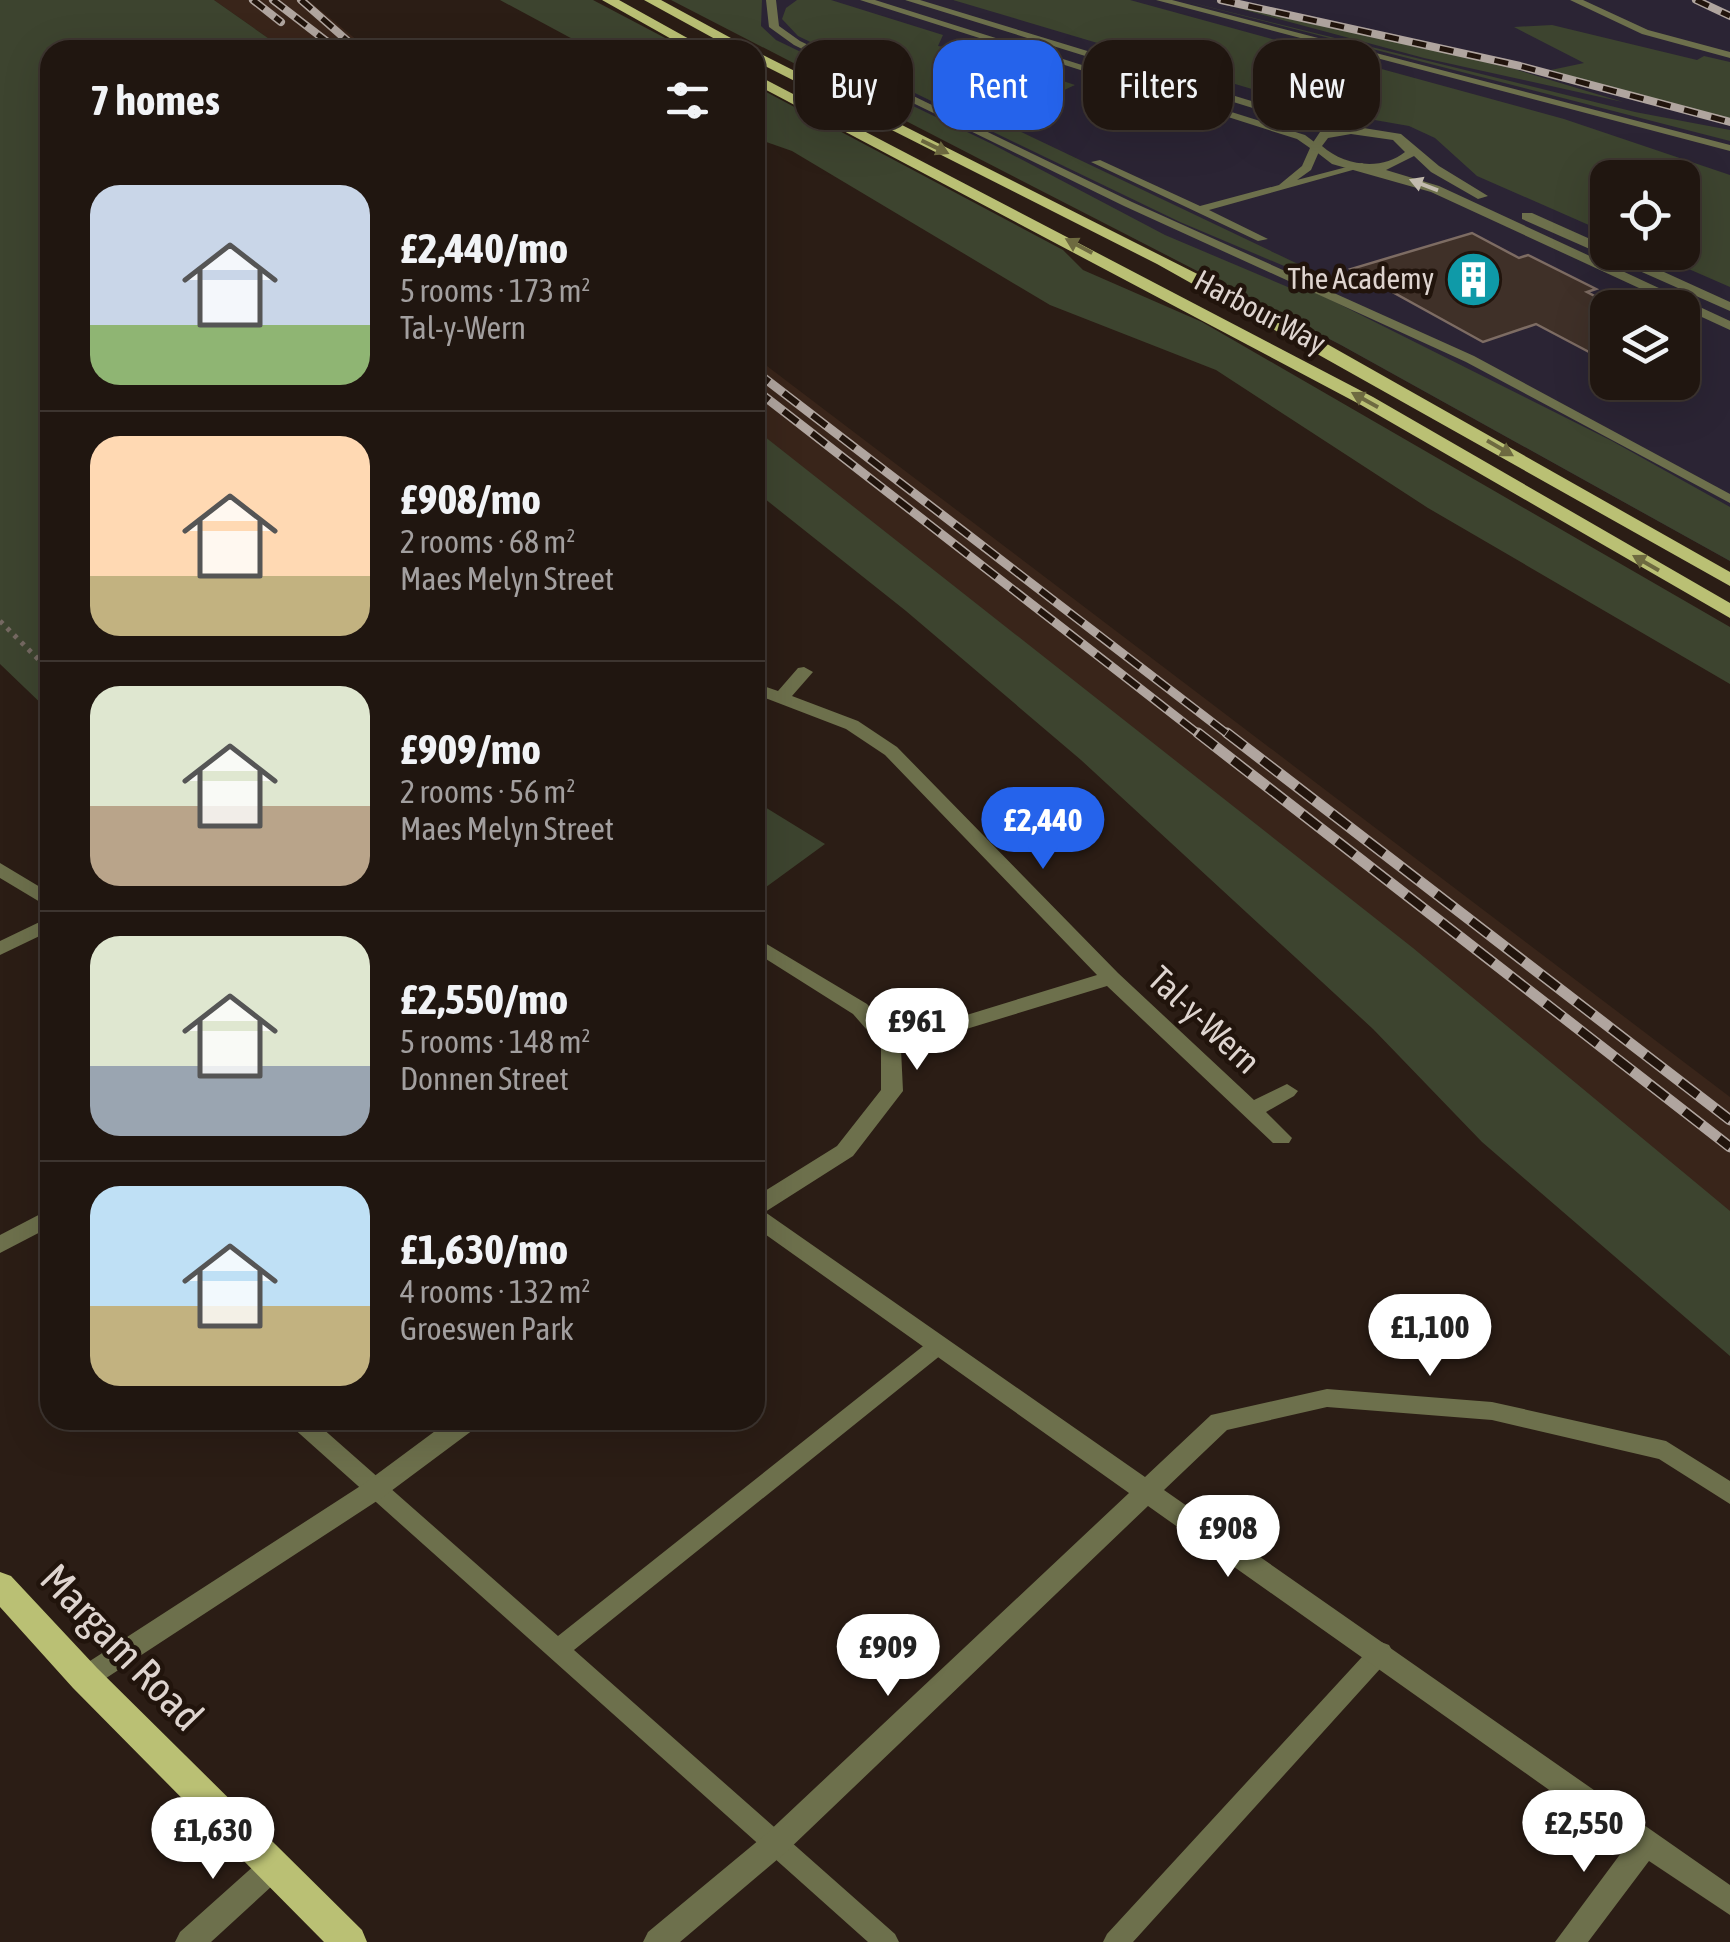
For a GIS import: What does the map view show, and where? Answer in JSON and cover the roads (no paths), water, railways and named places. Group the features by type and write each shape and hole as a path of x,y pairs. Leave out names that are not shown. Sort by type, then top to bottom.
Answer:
{"main road":[{"path":"609,0 683,40"},
{"path":"651,0 727,40"},
{"name":"Harbour Way","path":"765,60 824,93 1080,218 1351,363 1730,580"},
{"name":"Harbour Way","path":"765,83 1367,401 1730,612"},
{"name":"Margam Road","path":"0,1585 86,1678 349,1942"}],"street":[{"path":"1590,244 1466,188 1397,137 1362,130 1324,135 1316,147 1336,162 1436,189 1730,326"},
{"path":"1362,166 1402,162 1412,152 1410,146"},
{"path":"1648,270 1730,307"},
{"path":"783,696 804,672"},
{"name":"Tal-y-Wern","path":"765,691 852,725 891,751 1112,978 1281,1138"},
{"path":"0,869 40,895"},
{"path":"0,949 40,928"},
{"path":"765,948 860,1009 891,1045 892,1091 845,1151 765,1202"},
{"name":"Tal-y-Wern","path":"891,1045 1112,978"},
{"name":"Tal-y-Wern","path":"1252,1110 1288,1091"},
{"path":"0,1245 40,1222"},
{"path":"765,1223 1380,1652 1730,1902"},
{"path":"658,1942 775,1844 1220,1422 1327,1398 1492,1411 1666,1451 1730,1494"},
{"path":"86,1678 374,1490 455,1430"},
{"path":"1570,1942 1645,1844"},
{"path":"190,1942 275,1865"}],"lane":[{"path":"865,0 1279,129 1316,147 1307,168 1284,184"},
{"path":"910,0 1253,104"},
{"path":"1161,0 1730,148"},
{"path":"1575,0 1646,32 1730,55"},
{"path":"774,4 774,28 797,43 1142,211 1470,360 1730,499"},
{"path":"1096,162 1262,238"},
{"path":"1201,208 1362,166"},
{"path":"558,1650 939,1345"},
{"path":"311,1430 886,1942"},
{"path":"1116,1942 1380,1652"}],"railway":[{"path":"253,0 281,22"},
{"path":"273,0 325,40"},
{"path":"301,0 347,40"},
{"path":"1221,0 1520,66 1730,122"},
{"path":"1696,0 1730,16"},
{"path":"765,379 1230,736"},
{"path":"765,397 1201,736"},
{"path":"1198,733 1730,1147"},
{"path":"1227,733 1730,1120"}],"place":[{"name":"The Academy","path":"1473,279"}]}
